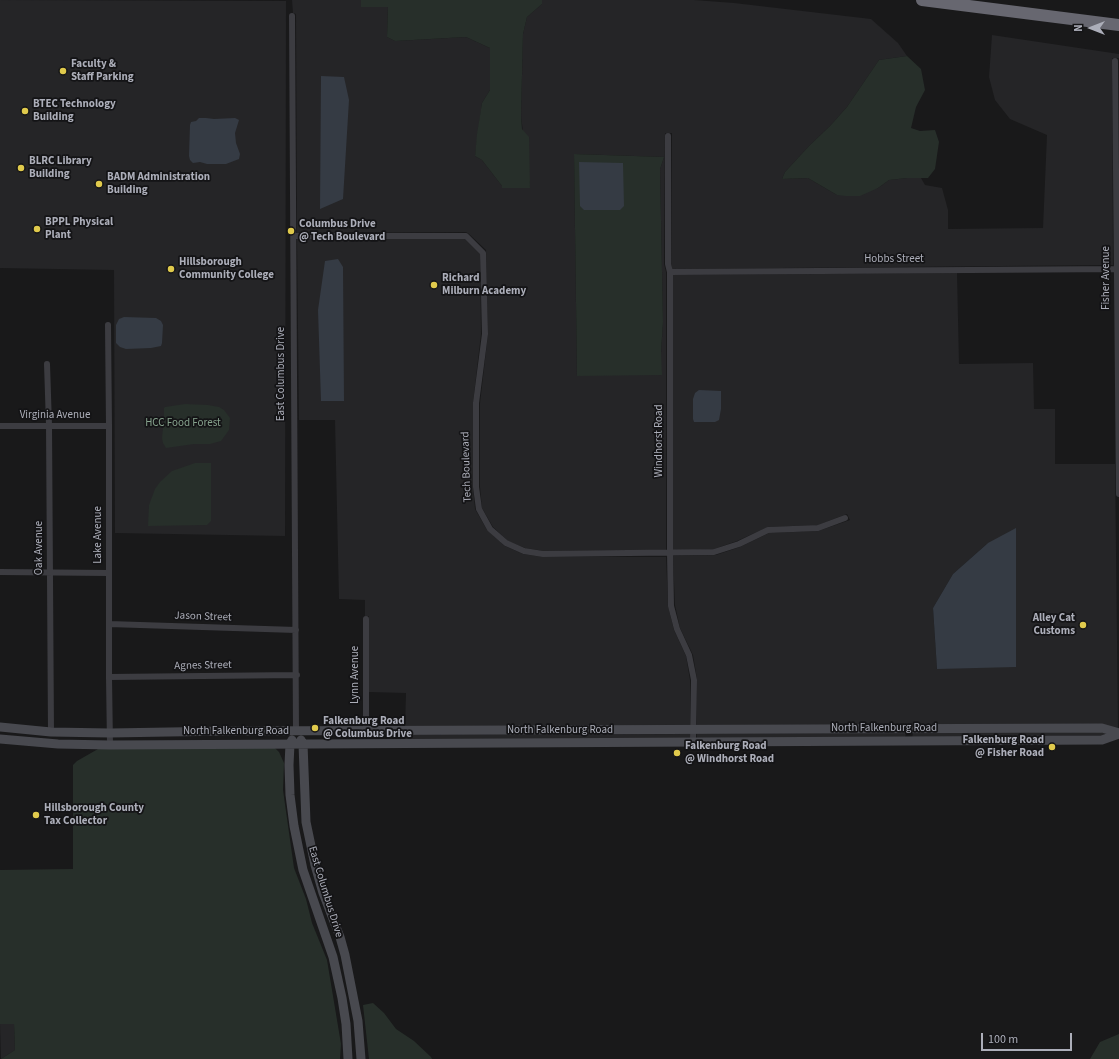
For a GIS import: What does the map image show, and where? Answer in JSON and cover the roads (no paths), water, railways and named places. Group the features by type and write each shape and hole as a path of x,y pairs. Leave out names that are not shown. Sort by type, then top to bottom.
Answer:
{"highway":[{"path":"922,0 1119,25"}],"street":[{"name":"East Columbus Drive","path":"292,16 297,675 296,731 290,744 290,795 294,826 303,870 333,957 346,1024 348,1059"},
{"name":"Fisher Avenue","path":"1115,61 1117,84 1119,494"},
{"name":"Windhorst Road","path":"668,136 671,606 677,629 689,655 694,680 693,742"},
{"name":"Tech Boulevard","path":"294,236 466,236 483,252 485,334 476,403 476,487 479,509 490,528 506,543 524,551 543,554 714,552 739,544 768,530 818,528 846,518"},
{"name":"Hobbs Street","path":"670,272 1118,269"},
{"name":"Lake Avenue","path":"108,325 110,745"},
{"name":"Oak Avenue","path":"47,364 49,425 51,732"},
{"name":"Virginia Avenue","path":"0,426 109,426"},
{"path":"0,572 108,573"},
{"name":"Lynn Avenue","path":"366,619 366,732"},
{"name":"Jason Street","path":"109,624 296,630"},
{"name":"Agnes Street","path":"109,677 297,675"},
{"name":"North Falkenburg Road","path":"0,727 51,732 110,733 1102,728 1119,733"},
{"path":"909,730 909,741"},
{"name":"East Columbus Drive","path":"296,731 303,744 306,822 315,865 323,893 340,937 354,996 358,1021 361,1059"},
{"name":"North Falkenburg Road","path":"0,739 58,744 110,745 1102,740 1119,733"},
{"path":"327,941 340,937"}],"place":[{"name":"Faculty & Staff Parking","path":"63,71"},
{"name":"BTEC Technology Building","path":"25,111"},
{"name":"BLRC Library Building","path":"21,168"},
{"name":"BADM Administration Building","path":"99,184"},
{"name":"BPPL Physical Plant","path":"37,229"},
{"name":"Columbus Drive @ Tech Boulevard","path":"291,231"},
{"name":"Hillsborough Community College","path":"171,269"},
{"name":"Richard Milburn Academy","path":"434,285"},
{"name":"Alley Cat Customs","path":"1083,625"},
{"name":"Falkenburg Road @ Columbus Drive","path":"315,728"},
{"name":"Falkenburg Road @ Fisher Road","path":"1052,747"},
{"name":"Falkenburg Road @ Windhorst Road","path":"677,753"},
{"name":"Hillsborough County Tax Collector","path":"36,815"}],"park label":[{"name":"HCC Food Forest","path":"183,424"}]}
